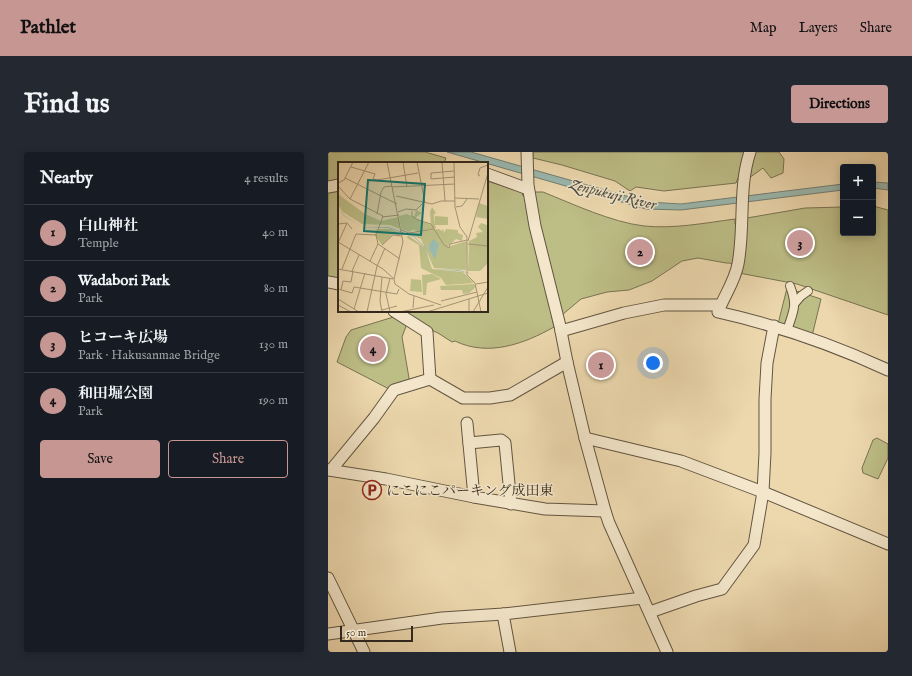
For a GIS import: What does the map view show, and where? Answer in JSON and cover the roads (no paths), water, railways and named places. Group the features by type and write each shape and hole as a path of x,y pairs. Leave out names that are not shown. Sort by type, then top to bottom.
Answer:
{"street":[{"path":"750,152 745,165 738,264 718,312 774,326 888,370"},
{"path":"527,156 528,187 535,226 561,331 585,438 605,511 667,652"},
{"path":"488,174 528,187"},
{"path":"328,187 338,185"},
{"path":"328,282 338,284"},
{"path":"790,286 795,298 795,303"},
{"path":"787,331 795,303 800,296 808,291"},
{"path":"561,331 624,313 664,305 720,305"},
{"path":"396,312 427,332 430,379"},
{"path":"650,612 696,596 722,589 754,545 763,492 767,363 774,326"},
{"path":"329,470 374,418 394,390 430,379 463,398 490,398 510,395 567,362"},
{"path":"467,423 474,497"},
{"path":"585,438 681,461 763,492 888,544"},
{"path":"469,443 501,440 505,443 511,504"},
{"path":"329,470 386,479 511,504 545,509 605,511"},
{"path":"328,578 364,652"},
{"path":"328,634 442,618 503,614 643,598"},
{"path":"503,614 510,652"}],"water":[{"name":"Zenpukuji River","path":"447,152 471,152 647,202 681,204 840,184 840,190 681,210 646,209 488,164 488,162 482,162"},
{"path":"876,182 888,183 888,190 876,188"}],"place":[{"name":"ヒコーキ広場","path":"800,243"},
{"name":"Wadabori Park","path":"640,252"},
{"name":"和田堀公園","path":"373,349"},
{"name":"白山神社","path":"601,365"},
{"name":"にこにこパーキング成田東","path":"372,490"}]}
